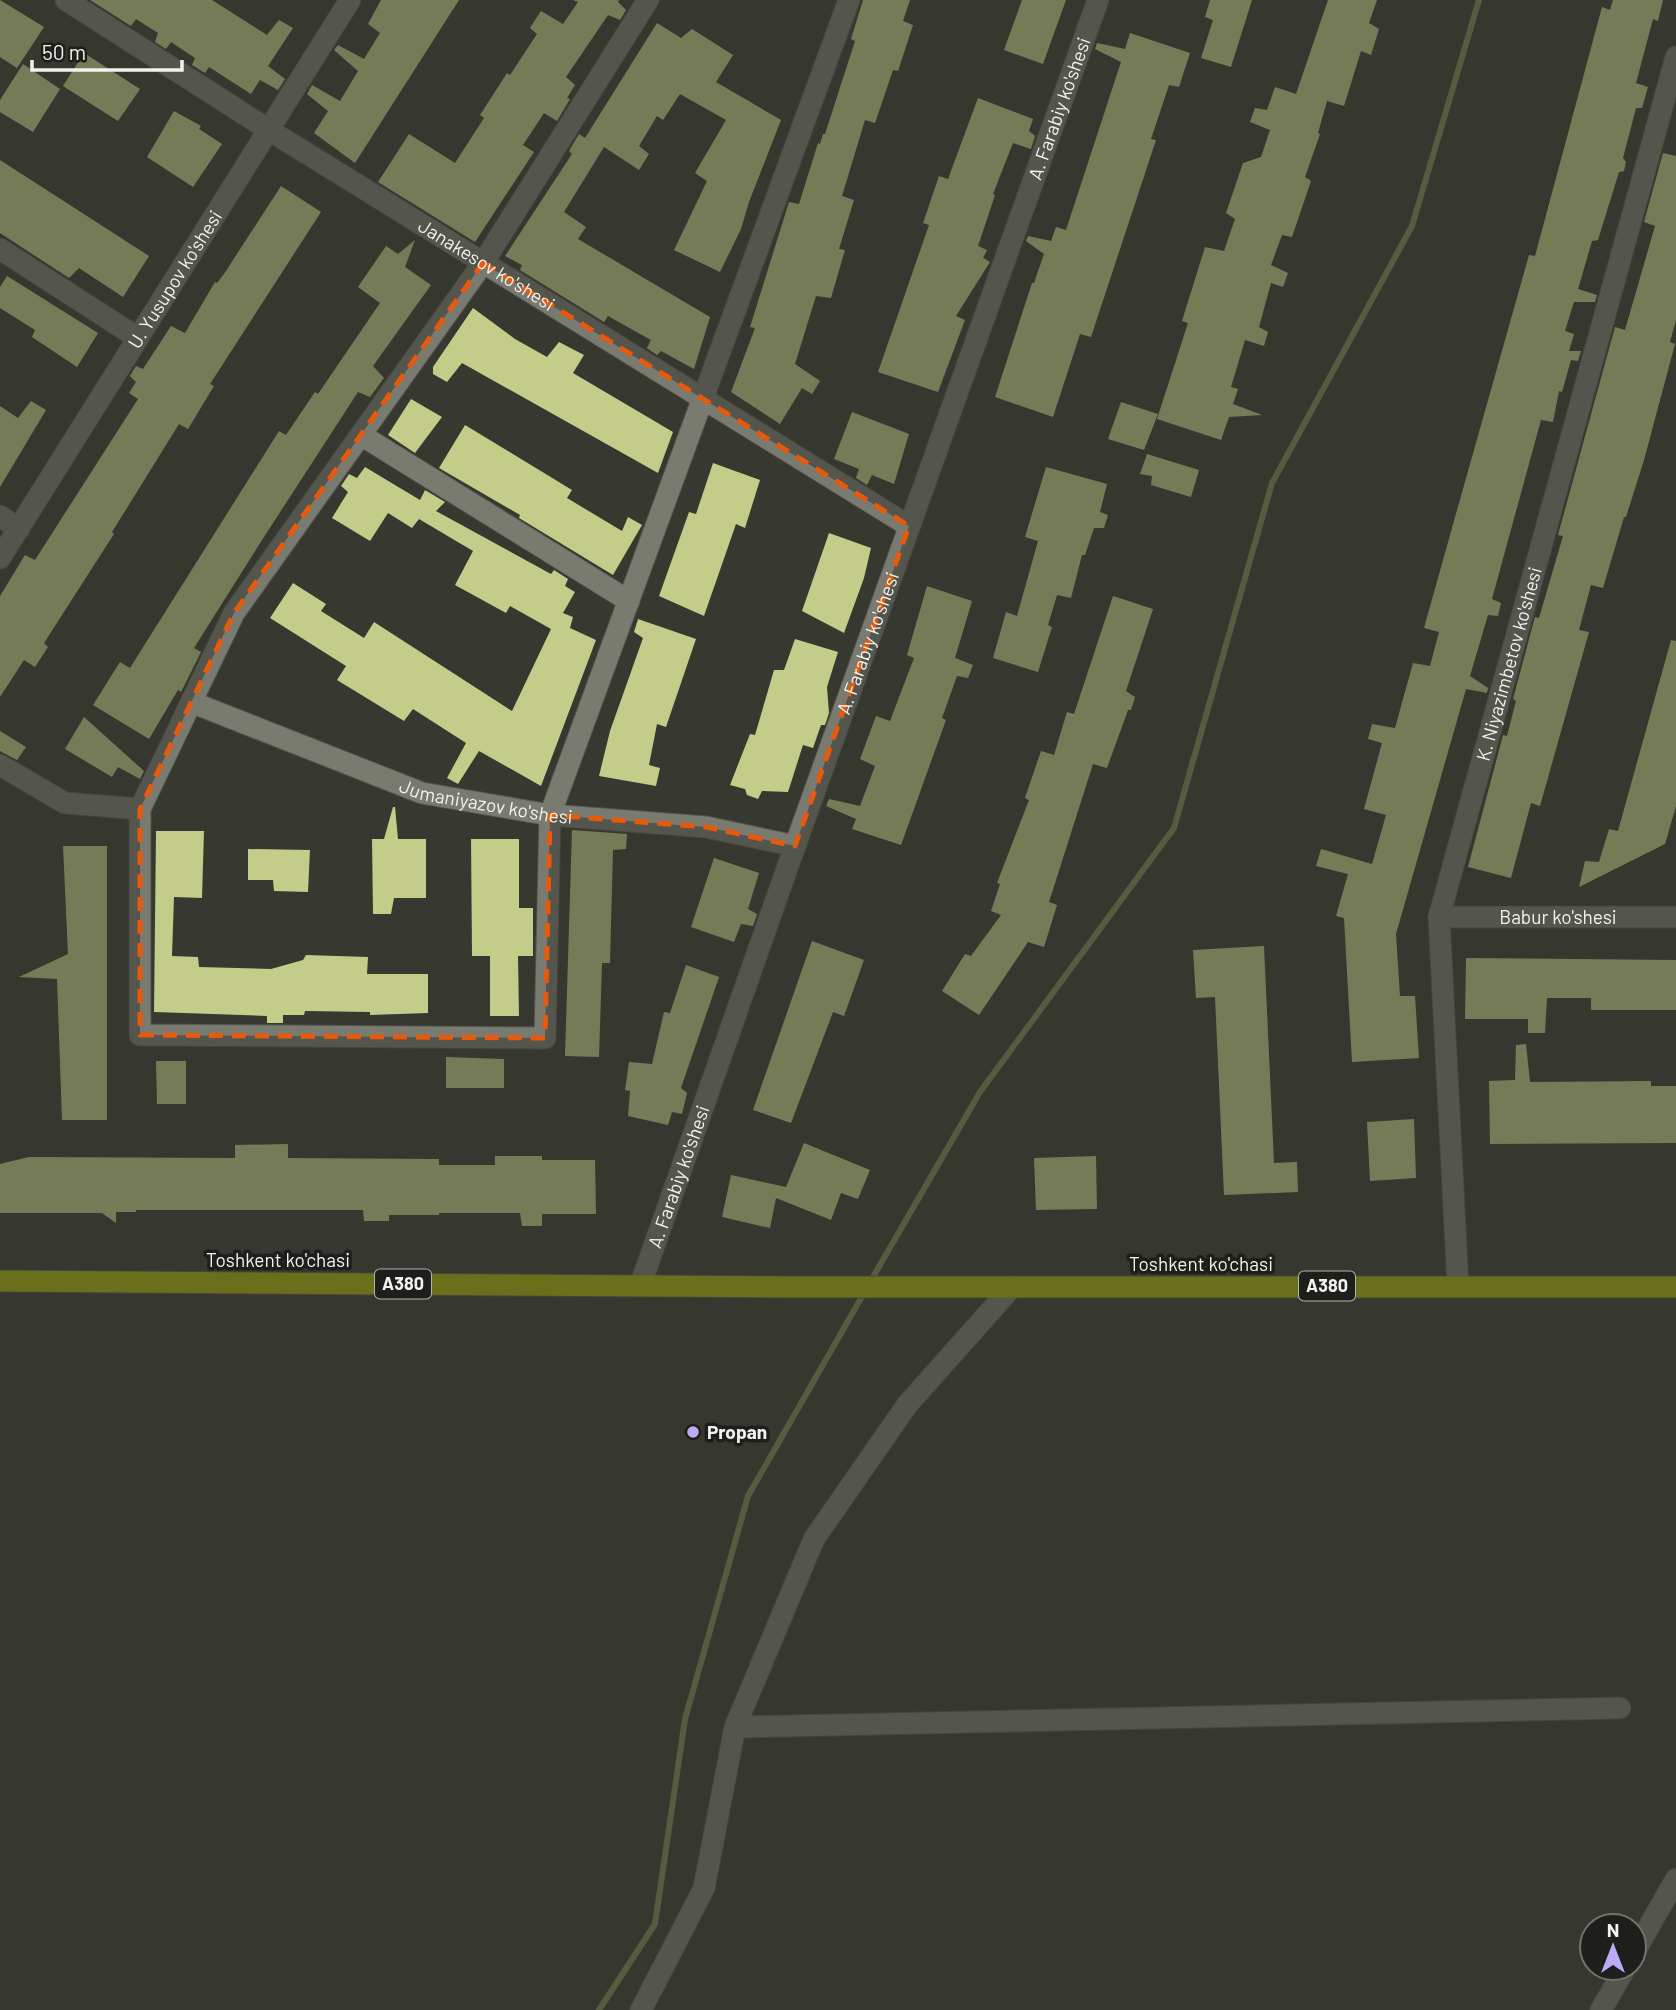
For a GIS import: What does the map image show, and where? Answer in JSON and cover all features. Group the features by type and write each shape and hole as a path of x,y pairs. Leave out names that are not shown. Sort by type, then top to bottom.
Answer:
{"highway":[{"name":"Toshkent ko'chasi","path":"0,1281 807,1287 1676,1287"}],"street":[{"name":"Janakesov ko'shesi","path":"66,0 268,130 909,526"},
{"name":"U. Yusupov ko'shesi","path":"0,558 350,0"},
{"path":"648,0 483,263 234,613 140,809 140,1035 545,1038 550,815 849,0"},
{"name":"A. Farabiy ko'shesi","path":"640,1286 1098,0"},
{"name":"K. Niyazimbetov ko'shesi","path":"1458,1286 1439,917 1676,57"},
{"path":"0,249 138,338"},
{"path":"361,435 629,601"},
{"path":"0,516 19,528"},
{"name":"Jumaniyazov ko'shesi","path":"191,702 422,793 550,815 706,827 795,846"},
{"path":"0,765 65,803 140,809"},
{"name":"Babur ko'shesi","path":"1439,917 1675,915"},
{"path":"640,2010 704,1888 735,1727 814,1539 907,1405 1012,1287"},
{"path":"735,1727 1620,1708"},
{"path":"1648,1928 1676,1879"},
{"path":"1601,2010 1617,1982"}],"highlighted area":[{"path":"483,263 909,526 795,846 706,827 550,815 545,1038 140,1035 140,809 234,613"}],"building":[{"path":"0,0 44,27 17,68 0,57"},
{"path":"90,0 212,0 267,35 279,20 293,28 268,66 285,79 278,90 260,80 251,94 209,67 205,73 192,65 195,58 171,42 166,49 155,42 158,33 136,19 131,26"},
{"path":"381,0 459,0 355,163 314,133 328,111 307,94 312,85 340,101 358,71 334,50 338,45 364,59 380,33 368,24"},
{"path":"573,0 619,0 626,10 620,20 608,15 566,77 575,85 567,98 570,99 557,121 544,113 523,145 534,152 475,242 378,182 409,134 455,163 484,118 480,115 537,34 530,28 541,11 563,24 578,2"},
{"path":"863,0 910,0 903,21 913,25 898,71 893,70 875,123 865,120 842,196 854,200 839,249 845,250 831,298 816,296 795,364 820,381 812,394 802,388 780,424 731,392 755,328 750,327 789,202 799,204 818,143 820,144 825,134 855,41 851,39"},
{"path":"1022,0 1066,0 1043,64 1004,50"},
{"path":"1210,0 1252,0 1231,67 1201,58 1213,20 1205,17"},
{"path":"1328,0 1377,0 1369,23 1379,29 1371,55 1361,51 1344,106 1327,101 1318,133 1320,134 1305,177 1311,181 1292,237 1282,235 1271,265 1288,273 1283,287 1271,283 1259,327 1268,332 1264,346 1245,340 1231,387 1238,389 1233,404 1262,415 1229,417 1221,440 1157,419 1188,323 1182,321 1205,247 1224,251 1235,219 1226,213 1243,163 1261,157 1270,130 1250,122 1255,108 1267,110 1275,87 1296,94"},
{"path":"1613,0 1663,0 1658,21 1653,19 1636,83 1648,87 1642,108 1636,108 1623,158 1626,162 1624,171 1619,172 1598,240 1592,241 1578,289 1597,295 1595,302 1574,302 1565,331 1574,334 1569,351 1581,351 1578,361 1571,360 1562,392 1559,391 1553,422 1541,420 1492,599 1501,603 1498,616 1488,615 1470,676 1488,688 1487,693 1466,689 1396,934 1400,996 1415,996 1419,1058 1352,1062 1344,918 1336,916 1348,874 1316,866 1321,849 1372,864 1386,815 1364,809 1382,743 1368,739 1372,724 1395,728 1413,663 1430,666 1439,632 1424,628 1529,255 1535,256 1602,7 1610,10"},
{"path":"657,23 681,38 692,29 733,55 716,82 781,120 741,229 720,272 674,250 707,181 695,173 726,120 680,94 663,120 657,116 639,146 649,154 639,170 604,147 564,212 586,227 578,239 710,317 694,369 661,351 657,355 647,348 651,340 608,316 604,322 520,270 522,265 505,256 572,154 569,151 579,134 585,138"},
{"path":"1130,33 1190,53 1179,87 1169,85 1151,139 1156,140 1091,337 1080,334 1053,417 995,397 1044,254 1026,241 1028,236 1051,241 1056,227 1066,230 1121,62 1095,49 1097,43 1125,49"},
{"path":"84,53 140,89 118,121 63,86"},
{"path":"23,64 60,89 33,132 0,112 0,100"},
{"path":"978,98 1033,119 1029,131 1035,136 1031,149 1013,143 993,194 995,195 978,246 987,250 983,258 990,262 956,316 965,320 938,392 878,372 929,225 923,223 939,176 948,179"},
{"path":"174,111 201,126 199,129 222,144 193,187 147,157"},
{"path":"1663,153 1676,156 1676,320 1670,342 1675,344 1644,460 1603,588 1591,585 1579,630 1589,632 1540,806 1531,803 1511,878 1468,867 1503,735 1507,736 1516,701 1513,699 1535,617 1539,618 1563,536 1558,535 1615,327 1625,330 1655,226 1644,222"},
{"path":"0,160 149,256 123,297 79,268 69,278 0,233"},
{"path":"281,186 321,212 210,384 214,386 188,429 179,424 112,532 114,534 44,643 48,647 35,667 24,660 0,697 0,596 25,555 35,560 138,399 129,393 136,382 130,376 136,366 143,369 171,326 185,333 215,282 224,274"},
{"path":"415,240 405,267 431,285 373,366 384,378 370,397 358,392 194,648 201,652 181,692 178,690 149,739 93,705 120,662 130,668 279,431 286,435 315,392 318,394 380,303 358,287 386,246 398,254"},
{"path":"7,276 98,333 77,367 32,337 35,330 0,308 0,287"},
{"path":"473,308 515,339 547,357 559,342 584,355 573,373 673,432 658,473 462,363 447,382 433,374 433,367"},
{"path":"411,399 442,417 415,453 388,435"},
{"path":"31,401 46,410 0,487 0,406 18,418"},
{"path":"1121,402 1158,414 1144,450 1108,439"},
{"path":"852,412 909,434 894,484 872,475 867,485 856,478 859,469 834,459"},
{"path":"465,425 572,490 567,498 622,531 628,517 642,525 613,575 519,518 520,515 439,468"},
{"path":"1147,454 1199,470 1191,497 1151,485 1152,476 1140,474"},
{"path":"713,463 760,480 745,528 736,524 704,616 659,596 689,512 696,514"},
{"path":"365,467 420,500 425,490 445,502 436,511 551,574 554,570 568,579 565,586 575,592 563,613 573,617 570,628 596,640 541,786 479,751 458,784 447,778 466,743 413,709 404,721 337,680 346,666 270,618 293,583 326,604 321,611 364,638 374,622 512,711 551,629 510,606 506,613 455,585 473,551 419,519 412,528 388,513 370,541 332,518 348,492 341,486 349,474 357,478"},
{"path":"1046,467 1107,484 1100,512 1108,515 1104,528 1094,528 1085,555 1082,555 1071,598 1057,595 1048,625 1052,627 1038,672 993,658 1006,612 1017,616 1038,541 1025,537"},
{"path":"829,533 871,548 864,578 844,633 802,611"},
{"path":"927,586 972,601 955,658 973,665 968,678 957,676 942,718 946,720 901,845 852,829 856,819 826,806 829,799 860,806 875,766 860,759 876,716 890,721 914,658 907,655"},
{"path":"1113,596 1153,609 1126,691 1135,697 1131,710 1128,710 1107,768 1093,764 1049,902 1057,905 1044,947 1028,942 979,1015 942,991 965,954 971,956 1001,915 991,911 1000,884 997,883 1029,800 1025,798 1041,751 1054,755 1067,712 1074,714"},
{"path":"638,619 696,639 666,727 657,724 649,765 660,768 656,786 599,776 610,731 643,638 634,632"},
{"path":"795,639 838,652 827,687 829,713 825,725 821,725 813,748 803,745 788,792 762,791 758,799 747,795 745,789 730,785 750,734 755,735 774,670 784,670"},
{"path":"1671,640 1676,641 1676,806 1665,844 1579,887 1585,861 1599,862 1609,829 1618,831"},
{"path":"84,717 144,771 140,779 118,767 112,777 65,749"},
{"path":"0,731 26,747 17,760 0,751"},
{"path":"393,807 398,839 426,839 426,898 394,898 391,914 373,914 372,839 384,839"},
{"path":"572,830 627,834 626,849 613,850 610,963 602,963 599,1057 565,1056"},
{"path":"156,831 204,831 202,898 174,897 172,956 198,957 199,967 271,969 303,960 306,955 368,957 367,974 428,974 428,1013 370,1015 370,1012 305,1011 304,1015 283,1015 283,1023 267,1023 267,1016 154,1012"},
{"path":"471,839 519,839 519,908 533,908 533,956 518,956 519,1016 490,1016 490,956 472,956"},
{"path":"63,846 107,846 107,1120 62,1120 57,979 19,977 68,954"},
{"path":"248,849 310,850 308,892 274,891 273,880 248,880"},
{"path":"714,858 759,873 748,909 757,914 753,926 741,924 734,942 691,927"},
{"path":"812,941 864,960 844,1016 833,1012 791,1123 753,1110"},
{"path":"1264,946 1274,1163 1297,1162 1298,1192 1224,1195 1215,997 1196,998 1193,950"},
{"path":"1466,958 1676,960 1676,1010 1591,1010 1591,998 1547,998 1545,1033 1528,1033 1528,1019 1465,1019"},
{"path":"686,965 719,977 681,1088 687,1093 682,1114 672,1112 668,1125 628,1116 630,1091 625,1090 629,1062 652,1064 664,1012 670,1013"},
{"path":"1526,1044 1530,1082 1651,1081 1651,1086 1676,1086 1676,1143 1490,1144 1489,1081 1515,1080 1516,1045"},
{"path":"446,1057 504,1059 504,1088 446,1088"},
{"path":"156,1061 186,1061 186,1104 157,1104"},
{"path":"1414,1119 1416,1178 1370,1181 1367,1122"},
{"path":"804,1143 870,1170 858,1199 841,1193 831,1220 776,1198 770,1228 722,1217 731,1175 786,1187"},
{"path":"288,1144 288,1158 439,1159 439,1165 495,1165 495,1156 542,1156 542,1160 595,1160 596,1214 542,1214 542,1226 522,1226 520,1213 389,1215 389,1221 364,1221 363,1210 136,1210 116,1212 116,1223 102,1213 0,1213 0,1164 29,1157 235,1158 235,1145"},
{"path":"1096,1156 1097,1209 1036,1210 1034,1158"}],"waterway":[{"path":"869,1284 980,1092 1174,828 1272,483 1412,226 1479,0"},
{"path":"599,2010 655,1924 685,1719 748,1496 864,1293"}],"place":[{"name":"Propan","path":"693,1432"}]}
